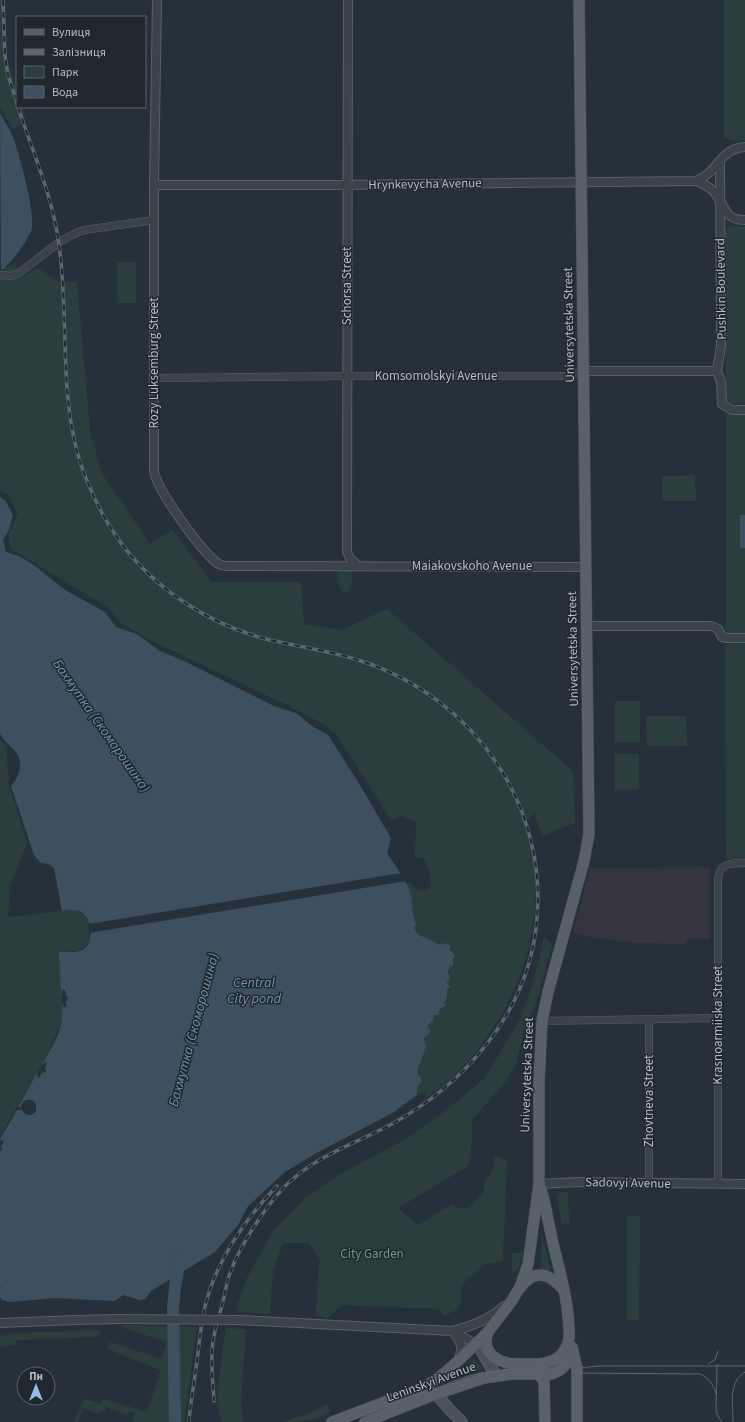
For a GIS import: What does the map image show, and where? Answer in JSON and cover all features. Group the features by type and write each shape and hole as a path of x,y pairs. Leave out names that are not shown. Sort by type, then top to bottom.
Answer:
{"main road":[{"name":"Universytetska Street","path":"564,1289 546,1205 539,1184 539,1081 542,1021 548,992 584,861 589,834 579,0"},
{"path":"512,1298 528,1264 539,1184"},
{"path":"569,1330 568,1345 563,1353 555,1360 544,1364 512,1364 501,1361 493,1355 485,1345 485,1339 488,1332 512,1298 529,1278 538,1275 548,1276 556,1280 564,1289 569,1330 577,1373 577,1422"},
{"name":"Leninskyi Avenue","path":"365,1422 471,1381 497,1375 551,1374 563,1369 569,1354 569,1330"},
{"name":"Leninskyi Avenue","path":"332,1422 424,1387 440,1377 477,1344 488,1332"},
{"path":"477,1344 497,1375"},
{"path":"539,1375 544,1381 545,1422"},
{"path":"436,1394 462,1422"}],"street":[{"name":"Rozy Luksemburg Street","path":"157,0 154,185 154,474 166,497 182,521 215,562 226,566 359,566"},
{"name":"Schorsa Street","path":"347,552 348,0"},
{"path":"696,181 706,176 730,150 745,146"},
{"name":"Pushkin Boulevard","path":"720,162 721,346 717,371 721,382 722,404 732,410 745,410"},
{"name":"Hrynkevycha Avenue","path":"154,185 348,185 696,181"},
{"path":"696,181 712,190 720,200 725,212 738,220 745,220"},
{"path":"2,276 12,276 17,274 45,252 73,234 84,230 154,220"},
{"name":"Komsomolskyi Avenue","path":"154,378 569,376 583,371 717,371"},
{"path":"347,552 351,560 359,566"},
{"path":"337,566 345,560 347,552"},
{"name":"Maiakovskoho Avenue","path":"359,566 586,567"},
{"path":"586,626 711,626 718,629 722,637 745,638"},
{"name":"Krasnoarmiiska Street","path":"718,1184 718,878 721,868 728,864 745,863"},
{"path":"542,1021 719,1018"},
{"name":"Zhovtneva Street","path":"649,1019 649,1183"},
{"name":"Sadovyi Avenue","path":"539,1184 576,1182 745,1184"},
{"path":"0,1323 75,1320 239,1320 452,1331 474,1324 493,1314 512,1298"},
{"path":"452,1331 477,1344 493,1355"},
{"path":"452,1331 461,1342 462,1349 456,1363"}],"shaded area":[{"path":"710,867 710,939 686,939 686,944 637,943 595,938 573,933 590,868"}],"green space":[{"path":"0,0 4,0 5,54 16,89 16,108 22,108 26,121 13,129 0,108"},
{"path":"724,0 745,0 745,141 731,141 724,137"},
{"path":"732,226 745,226 745,403 731,403 726,398 725,232"},
{"path":"17,261 15,280 39,268 56,281 77,282 90,430 101,472 150,544 172,530 212,582 301,582 304,624 341,630 387,609 573,771 575,823 542,836 534,812 525,824 535,866 536,895 528,952 519,979 507,1005 492,1030 475,1053 452,1078 424,1100 427,1092 417,1095 417,1068 423,1058 424,1050 427,1046 424,1038 427,1026 447,997 448,973 450,966 440,945 418,935 414,929 410,892 405,883 411,883 417,890 431,888 429,871 424,858 415,857 416,822 402,816 391,820 337,735 321,723 289,706 154,642 121,623 108,607 11,549 8,535 18,514 8,495 0,491 0,270 2,271"},
{"path":"117,262 136,262 136,303 117,303"},
{"path":"745,414 745,634 729,634 726,632 726,415"},
{"path":"695,475 696,501 662,501 662,476"},
{"path":"340,571 350,571 353,573 350,590 346,592 343,592 340,588 337,574"},
{"path":"731,643 745,643 745,859 726,859 725,647"},
{"path":"615,701 640,701 640,742 615,742"},
{"path":"646,716 686,716 687,746 647,746"},
{"path":"0,739 6,746 9,784 27,843 10,885 8,917 75,910 85,916 89,924 89,934 87,945 78,951 59,952 63,1019 42,1064 0,1136"},
{"path":"615,754 639,754 639,789 615,790"},
{"name":"City Garden","path":"544,937 552,944 536,1004 526,1025 515,1066 506,1081 472,1120 472,1141 468,1166 398,1208 418,1225 451,1204 459,1208 469,1208 483,1193 485,1180 491,1173 494,1165 493,1155 507,1161 503,1259 501,1262 486,1264 468,1278 461,1287 461,1304 456,1310 444,1316 438,1309 342,1305 327,1319 316,1315 320,1260 309,1243 283,1243 273,1271 270,1314 239,1312 237,1304 247,1278 273,1231 305,1198 340,1174 404,1140 445,1111 485,1078 520,1019 534,980"},
{"path":"560,1192 568,1192 569,1223 562,1224 557,1198 557,1195"},
{"path":"627,1216 640,1216 639,1320 627,1320"},
{"path":"542,1234 551,1271 540,1269"},
{"path":"512,1253 523,1253 519,1267 512,1275"},
{"path":"122,1325 197,1327 184,1422 132,1422 135,1413 129,1411 128,1415 106,1407 104,1412 100,1411 99,1414 83,1408 78,1422 74,1422 84,1399 101,1404 103,1399 147,1412 161,1370 107,1349 110,1342 161,1359 167,1342 124,1328"},
{"path":"226,1328 246,1329 241,1402 243,1422 221,1422 219,1411 218,1387"},
{"path":"101,1330 99,1336 94,1337 16,1340 16,1345 0,1347 0,1336 17,1333"},
{"path":"474,1359 484,1369 449,1380"},
{"path":"327,1404 330,1412 318,1418 313,1420 283,1422 310,1413"}],"water":[{"path":"0,113 12,134 16,145 30,199 32,213 32,224 29,236 15,256 4,269 1,270"},
{"name":"Central City pond","path":"0,497 5,500 13,515 9,530 3,540 6,552 19,556 34,565 65,590 105,612 116,627 137,634 160,651 184,661 274,706 296,713 312,726 328,735 357,780 391,838 387,853 403,877 410,892 413,915 416,923 414,929 419,935 440,945 445,943 450,946 450,950 455,956 453,959 453,965 450,966 448,972 450,978 447,983 450,987 447,990 447,997 444,1003 446,1006 440,1008 439,1015 435,1015 433,1018 434,1020 427,1026 431,1032 424,1038 427,1046 417,1071 422,1080 417,1088 417,1095 394,1112 313,1155 285,1172 248,1206 238,1225 215,1252 151,1291 145,1299 140,1300 123,1295 115,1301 54,1298 11,1302 2,1300 0,1297 0,1151 2,1150 1,1146 4,1142 1,1140 0,1141 0,1139 17,1110 22,1110 25,1114 29,1115 36,1111 36,1104 32,1100 25,1101 22,1103 21,1107 18,1107 37,1073 39,1078 42,1073 46,1072 45,1068 47,1063 45,1062 43,1065 42,1064 58,1036 62,1022 62,1004 63,1007 66,1007 66,1001 69,998 66,996 65,990 62,990 61,994 59,952 76,952 84,949 89,941 90,930 88,919 81,912 74,910 62,911 54,868 48,864 41,863 34,855 11,786 17,778 20,769 18,755 0,734"},
{"path":"740,515 745,515 745,548 740,548"}],"pier":[{"path":"402,873 406,881 89,933 88,924"}],"waterway":[{"name":"Бахмутка (Скоморошина)","path":"175,1422 173,1306 179,1266 177,1259"}],"tram line":[{"path":"708,1364 715,1360 718,1351"},
{"path":"717,1364 716,1411 722,1422"},
{"path":"346,1422 462,1378 485,1372 600,1366 745,1366"},
{"path":"733,1422 732,1401 734,1388 740,1376 745,1372"},
{"path":"577,1373 700,1374 706,1377 714,1387 716,1394"}],"railway":[{"path":"3,0 5,56 8,75 16,100"},
{"path":"18,108 42,175 56,227 64,297 68,403 78,455 87,481 100,509 123,546 158,583 200,612 222,623 246,633 270,640 361,661 402,678 439,701 470,730 497,763 517,801 531,841 537,884 536,928 530,960 519,989 505,1018 487,1044 466,1068 443,1089 417,1109 390,1125 316,1162 294,1178 285,1187 256,1223 234,1264 228,1280 215,1329 212,1363 214,1401"},
{"path":"189,1422 204,1311 215,1276 242,1228 277,1186"}]}
